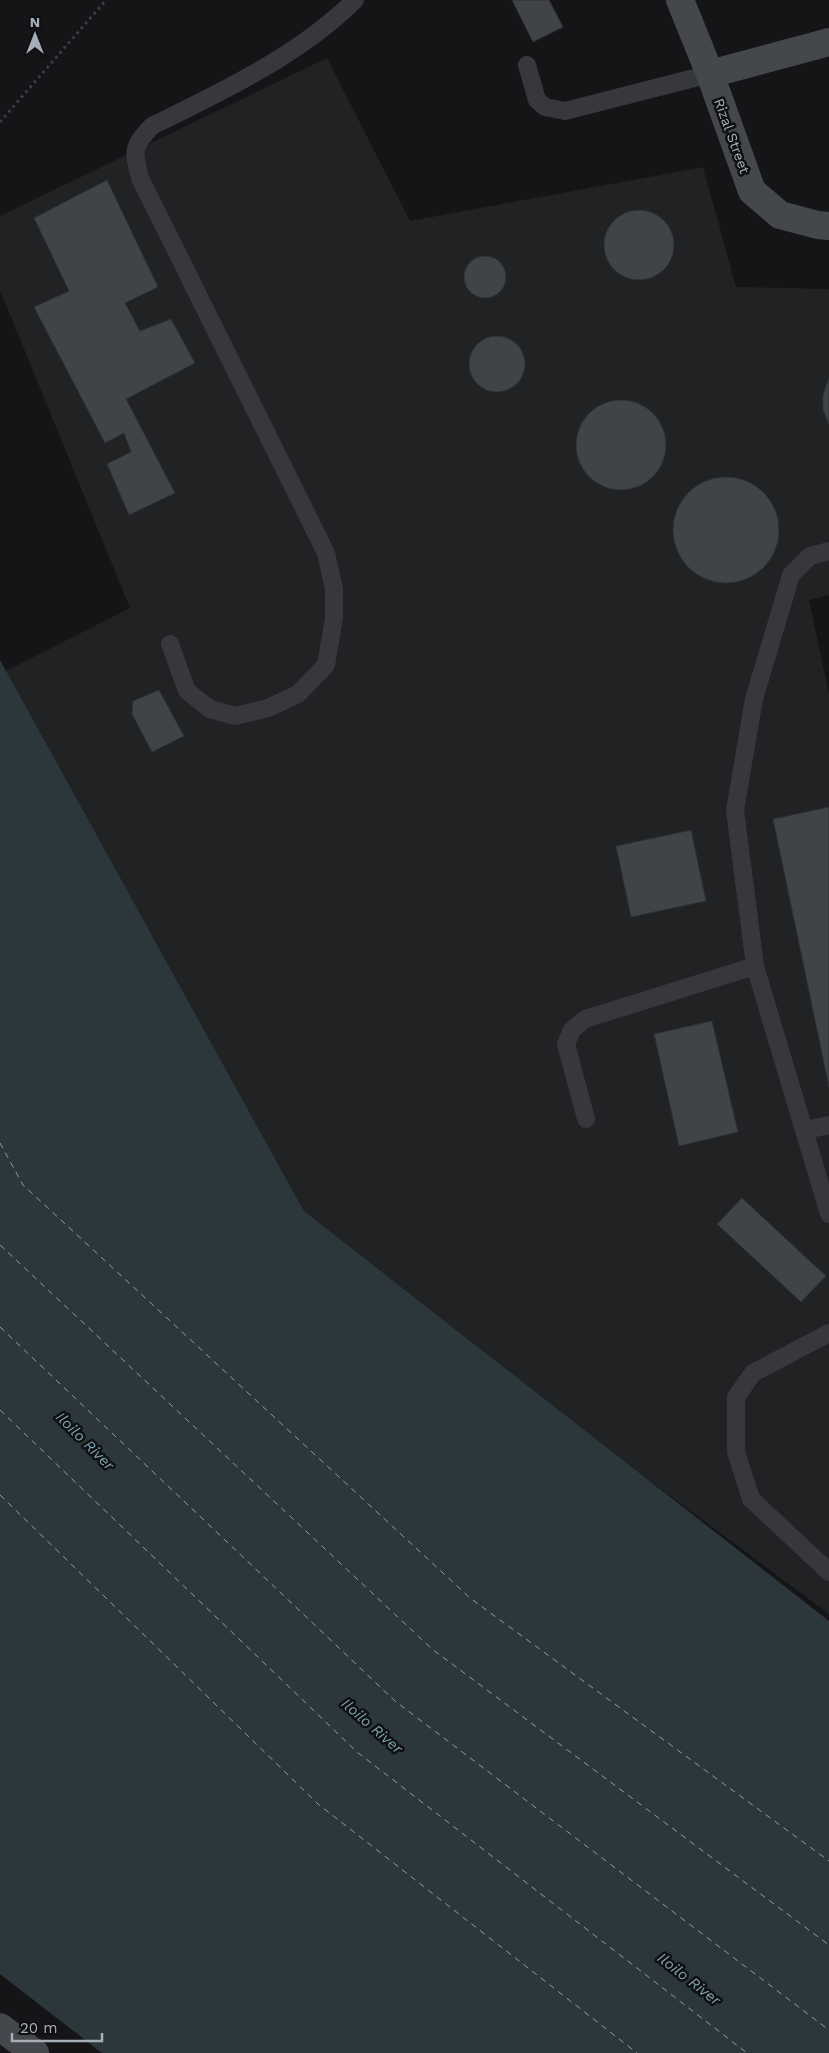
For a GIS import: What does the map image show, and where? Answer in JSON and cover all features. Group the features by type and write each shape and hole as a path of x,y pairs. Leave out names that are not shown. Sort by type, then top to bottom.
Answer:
{"main road":[{"name":"Rizal Street","path":"680,0 710,74 752,191 780,215 818,226 829,226"},
{"path":"710,74 828,43"},
{"path":"0,2027 35,2053"}],"lane":[{"path":"170,644 188,691 210,709 235,716 268,708 298,694 326,665 334,618 334,589 326,553 140,178 135,159 138,142 152,126 276,62 338,17 355,0"},
{"path":"527,65 538,100 545,107 565,110 710,74"},
{"path":"829,550 810,556 790,575 754,699 735,810 755,966 829,1214"},
{"path":"586,1119 566,1044 572,1030 585,1019 755,966"},
{"path":"805,1130 829,1125"},
{"path":"829,1333 754,1372 736,1396 736,1452 752,1500 829,1572"}],"path":[{"path":"0,122 106,0"}],"shaded area":[{"path":"327,58 410,221 703,167 736,287 829,289 829,595 809,600 829,694 829,1614 645,1477 304,1211 154,939 0,674 130,608 0,290 0,216"}],"water":[{"name":"Iloilo River","path":"0,660 304,1211 829,1621 829,2053 102,2053 0,1974"}],"building":[{"path":"512,0 549,0 563,27 533,42"},
{"path":"107,180 158,287 125,303 140,331 171,319 195,363 126,399 175,493 129,515 107,464 131,452 124,433 105,443 34,307 69,291 34,218"},
{"path":"639,210 652,213 664,220 671,232 674,245 671,258 664,270 652,277 639,280 626,277 614,270 607,258 604,245 607,232 614,220 626,213"},
{"path":"485,256 500,262 506,277 500,292 485,298 470,292 464,277 470,262"},
{"path":"492,336 502,336 517,344 523,353 525,364 523,375 517,384 502,392 492,392 481,387 474,380 469,369 469,359 474,348 481,341"},
{"path":"829,378 829,424 823,410 823,395"},
{"path":"621,400 638,403 653,413 663,428 666,445 663,462 653,477 638,487 621,490 604,487 589,477 579,462 576,445 579,428 589,413 604,403"},
{"path":"726,477 746,481 763,493 775,510 779,530 775,550 763,567 746,579 726,583 706,579 689,567 677,550 673,530 677,510 689,493 706,481"},
{"path":"159,690 184,736 152,752 132,714 133,701"},
{"path":"829,807 829,1087 773,819"},
{"path":"691,830 706,901 631,917 616,846"},
{"path":"712,1021 738,1132 679,1146 654,1034"},
{"path":"742,1198 826,1276 801,1302 717,1224"}],"ferry route":[{"path":"0,1143 23,1185 470,1598 829,1861"},
{"path":"0,1245 432,1649 829,1945"},
{"path":"0,1327 395,1701 829,2030"},
{"path":"0,1410 357,1752 747,2053"},
{"path":"0,1495 318,1804 637,2053"}]}
